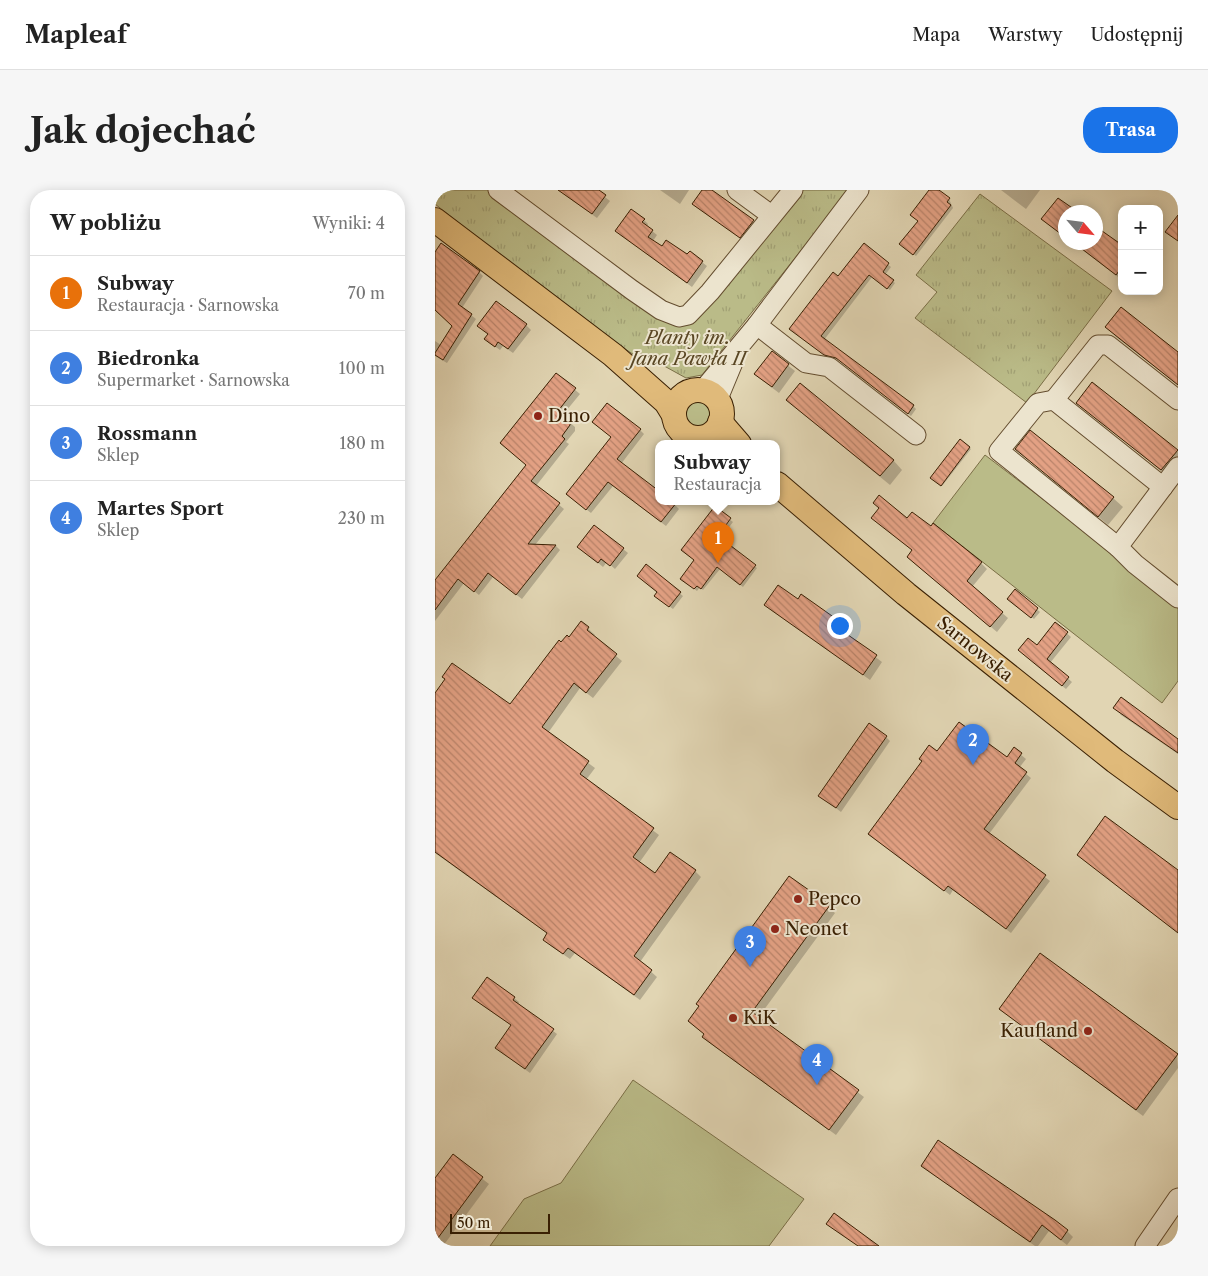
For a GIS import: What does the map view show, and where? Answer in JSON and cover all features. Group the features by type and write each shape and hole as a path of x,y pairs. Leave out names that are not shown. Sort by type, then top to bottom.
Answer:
{"main road":[{"path":"435,220 613,355 666,402 674,415 677,426 685,434 699,438 709,414"},
{"path":"613,355 643,368 678,387 735,440"},
{"path":"674,415 679,399 709,414"},
{"name":"Sarnowska","path":"780,487 906,594 1121,766 1178,807"}],"street":[{"path":"498,190 632,290 661,310 679,317 688,315 710,292 793,190"},
{"path":"737,190 771,215"},
{"path":"709,414 736,351 859,190"},
{"path":"757,325 807,363 829,367 916,435"},
{"path":"1178,400 1108,345 1098,345 1054,400 1038,402 999,451 1178,598"},
{"path":"1054,400 1163,488"},
{"path":"1118,547 1178,467"},
{"path":"1145,1246 1178,1198"}],"green space":[{"name":"Planty im. Jana Pawła II","path":"435,190 489,190 678,323 799,190 849,190 702,375 686,378 637,351 634,355 562,305 435,204"},
{"path":"980,194 1112,291 1027,403 915,318 937,292 916,275"},
{"path":"695,396 701,397 706,401 710,406 710,418 706,423 701,427 695,428 689,427 684,423 680,418 679,412 680,406 684,401 689,397"},
{"path":"985,455 1120,558 1178,606 1178,681 1162,703 933,523"},
{"path":"633,1080 804,1199 769,1246 490,1246 524,1199 561,1183"}],"building":[{"path":"558,190 599,190 606,195 592,214"},
{"path":"702,190 712,190 754,220 740,238 692,204"},
{"path":"929,190 939,190 950,198 947,202 951,205 913,255 899,244 918,221 910,215"},
{"path":"1058,198 1068,205 1058,205 1058,232 1041,219"},
{"path":"631,209 645,219 642,222 653,230 648,237 662,246 666,240 687,254 690,251 703,261 687,283 615,231"},
{"path":"1178,215 1178,241 1165,232"},
{"path":"1103,232 1118,242 1118,272 1116,275 1083,250 1103,250"},
{"path":"441,243 480,271 458,304 472,314 443,360 435,355 435,353 452,326 435,310 435,252"},
{"path":"864,243 889,263 883,272 894,280 887,289 869,275 821,336 914,405 908,414 836,358 824,355 789,329 833,272 838,276"},
{"path":"496,301 527,324 508,349 498,342 495,347 484,339 488,334 477,326"},
{"path":"1121,307 1178,352 1178,385 1105,327"},
{"path":"772,351 789,364 772,387 754,374"},
{"path":"556,373 576,388 558,411 570,420 570,425 562,436 565,439 531,481 560,503 528,544 556,545 516,595 488,573 474,592 458,579 435,610 435,580 526,465 500,443"},
{"path":"1092,382 1178,450 1161,470 1076,403"},
{"path":"800,383 894,460 880,476 786,400"},
{"path":"607,403 641,429 617,459 655,488 655,505 675,505 661,522 608,482 586,510 566,494 611,437 592,422"},
{"path":"1030,430 1114,497 1098,517 1015,449"},
{"path":"960,439 970,447 941,486 930,478"},
{"path":"879,495 907,518 912,512 931,526 933,523 982,562 967,581 1003,612 990,627 907,557 912,550 871,518 879,508 873,503"},
{"path":"715,506 731,518 718,536 756,565 740,585 717,567 701,589 697,586 694,589 680,579 694,560 681,550"},
{"path":"594,525 624,548 610,566 601,559 598,563 577,547"},
{"path":"646,564 681,592 669,607 654,596 657,592 637,576"},
{"path":"778,585 798,599 801,594 842,623 838,628 877,655 863,675 764,605"},
{"path":"1015,589 1038,608 1031,618 1007,599"},
{"path":"581,621 589,627 587,630 617,654 586,693 574,683 542,727 589,761 580,774 654,828 633,857 655,873 670,852 696,870 634,956 652,970 634,995 568,948 563,954 543,940 547,933 435,852 435,693 445,679 442,677 452,663 510,704 559,640 561,642 567,635 569,637"},
{"path":"1055,622 1068,632 1047,659 1069,677 1062,686 1018,650 1028,638 1037,645"},
{"path":"1121,697 1178,739 1178,753 1113,708"},
{"path":"959,722 1007,757 1014,747 1022,753 1015,763 1027,772 984,829 1046,875 1006,929 948,886 944,891 868,834 922,761 919,759 929,745 937,751"},
{"path":"869,723 887,736 836,808 818,796"},
{"path":"1105,816 1178,870 1178,933 1077,855"},
{"path":"789,876 830,905 752,1012 859,1090 829,1130 702,1037 704,1034 688,1021 699,1006 696,1004"},
{"name":"Kaufland","path":"1040,953 1178,1054 1136,1110 999,1009"},
{"path":"487,977 515,997 513,1000 554,1029 525,1069 495,1048 511,1025 472,998"},
{"path":"938,1140 1068,1230 1061,1240 1042,1225 1030,1242 921,1166"},
{"path":"453,1154 483,1177 435,1242 435,1178"},
{"path":"834,1213 879,1246 858,1246 826,1224"}],"place":[{"name":"Dino","path":"538,416"},
{"name":"Subway","path":"718,563"},
{"name":"Biedronka","path":"973,765"},
{"name":"Pepco","path":"798,899"},
{"name":"Neonet","path":"775,929"},
{"name":"Rossmann","path":"750,967"},
{"name":"KiK","path":"733,1018"},
{"name":"Kaufland","path":"1088,1031"},
{"name":"Martes Sport","path":"817,1085"}]}
